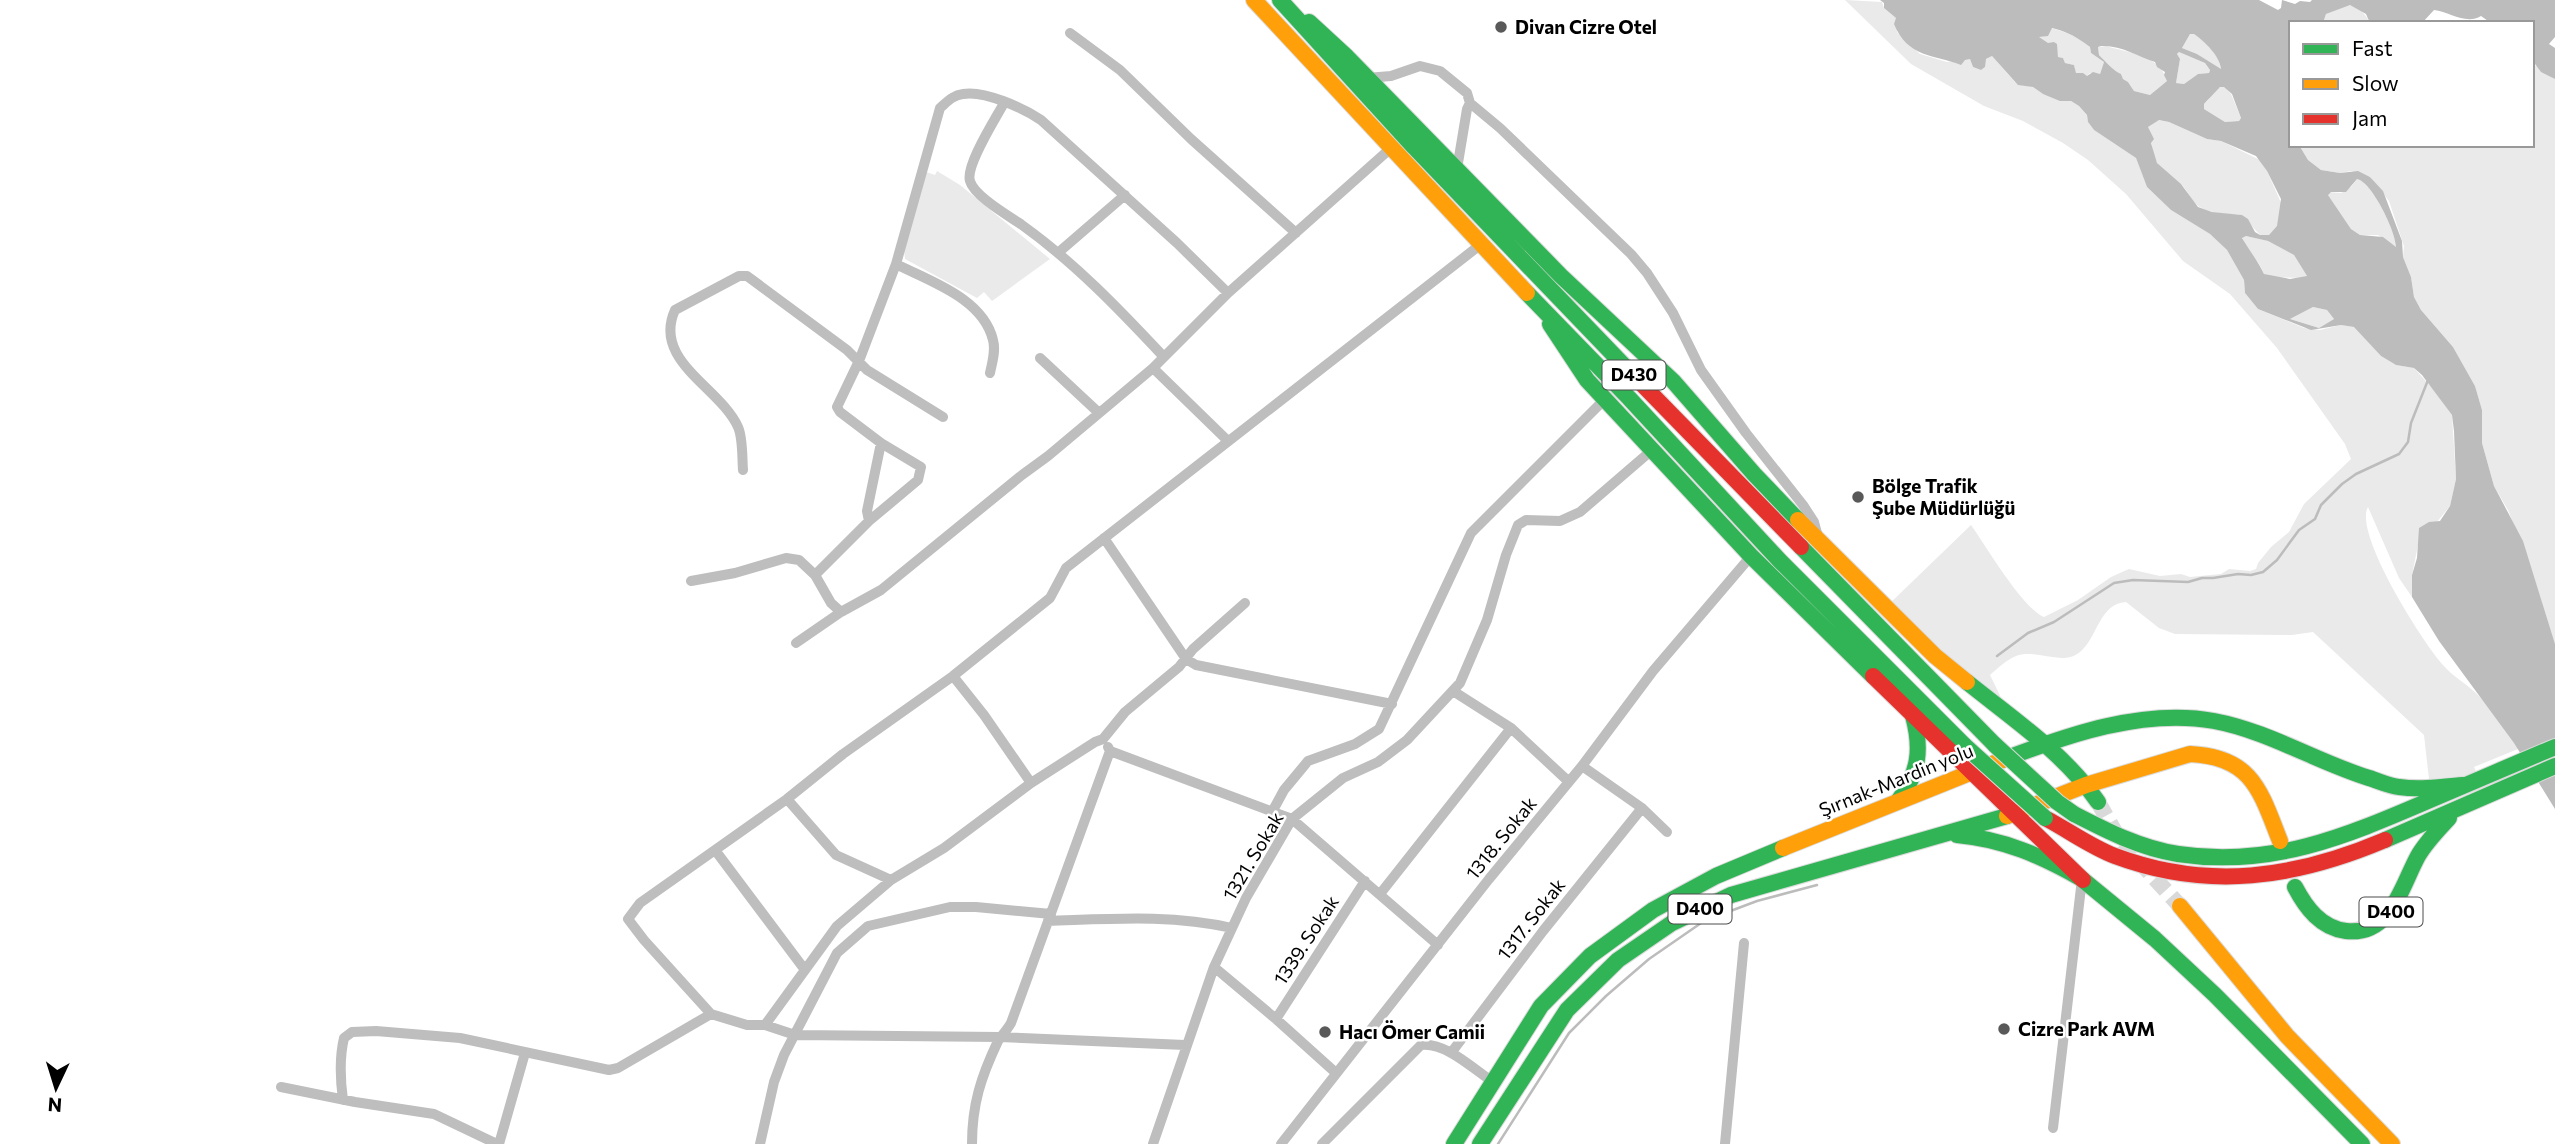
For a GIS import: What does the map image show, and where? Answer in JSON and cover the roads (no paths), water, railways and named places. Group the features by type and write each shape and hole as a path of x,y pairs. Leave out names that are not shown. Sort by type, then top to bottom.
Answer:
{"main road":[{"name":"D430","path":"1254,0 1480,245 1629,398 1780,561 1965,746 2045,818 2105,853 2150,869 2201,877 2246,878 2269,876 2321,864 2394,838 2458,810"},
{"name":"D430","path":"1282,0 1388,122 1836,583 1949,695 1995,745 2057,802 2074,814 2113,835 2153,849 2202,857 2244,858 2287,853 2326,842 2386,820 2463,785"},
{"path":"1282,0 1367,78 1561,276 1673,381 1754,474 1821,544 1935,656 2045,744 2086,785 2098,802"},
{"path":"1540,308 1587,380 1604,400 1751,556 1969,772 2082,879 2155,939 2215,995 2362,1144"},
{"path":"1899,800 1911,786 1921,750 1913,716"},
{"name":"Şırnak-Mardin yolu","path":"1454,1144 1541,1006 1590,956 1653,910 1716,876 1899,800 2045,744 2121,724 2164,717 2183,717 2243,729 2352,774 2398,786 2434,788 2463,785"},
{"path":"2463,785 2555,747"},
{"name":"D400","path":"1479,1144 1567,1010 1618,960 1655,933 1731,895 2014,814 2086,785 2176,757 2200,754 2217,757 2236,766 2258,787 2280,841"},
{"path":"2458,810 2491,792 2555,766"},
{"name":"D400","path":"2295,887 2308,910 2323,923 2351,932 2377,925 2392,910 2420,852 2435,832 2458,810"},
{"path":"1943,834 1975,836 2014,845 2082,879"},
{"path":"2179,906 2287,1035 2392,1144"}],"street":[{"path":"1070,33 1120,71 1296,233"},
{"path":"1367,78 1391,76 1420,66 1440,71 1467,93 1470,103 1500,128 1640,263 1673,313 1701,370 1803,505 1814,522 1821,544"},
{"path":"815,575 869,521 918,480 921,467 881,443 837,407 859,361 896,264 940,108 951,98 963,93 985,95 1025,110 1041,120 1228,293"},
{"path":"1004,103 970,169 970,181 980,194 1059,252 1114,303 1163,356"},
{"path":"1457,169 1470,103"},
{"path":"796,643 841,612 881,590 1048,456 1153,368 1228,293 1391,148"},
{"path":"1059,252 1125,195"},
{"path":"1185,1045 1000,1037 794,1035 765,1025 747,1025 711,1014 628,919 640,903 787,799 844,754 953,676 1050,598 1066,568 1480,245"},
{"path":"896,264 962,298 981,317 993,340 994,356 990,373"},
{"path":"743,470 739,429 729,411 689,371 672,345 670,328 675,310 739,276 747,276 859,361 867,370 943,417"},
{"path":"1040,358 1098,413"},
{"path":"1153,368 1228,441"},
{"path":"1272,812 1284,790 1308,761 1355,744 1380,729 1471,533 1604,400"},
{"path":"869,521 867,511 881,443"},
{"name":"1321. Sokak","path":"1153,1144 1214,967 1247,898 1292,819 1343,778 1378,762 1407,740 1460,683 1486,620 1518,525 1526,520 1560,521 1580,512 1652,450"},
{"path":"1104,538 1186,659 1196,665 1392,704"},
{"name":"1318. Sokak","path":"1281,1144 1582,766 1653,671 1751,556"},
{"path":"691,581 735,573 786,558 799,560 815,575 831,603 841,612"},
{"path":"765,1025 837,926 891,880 944,848 1031,783 1103,739 1125,712 1245,603"},
{"path":"953,676 1031,783"},
{"path":"1453,691 1511,728 1568,781"},
{"path":"1380,894 1511,728"},
{"path":"1103,739 1110,751 1292,819 1438,945"},
{"path":"972,1144 975,1097 1000,1037 1011,1023 1110,751"},
{"path":"1582,766 1642,808 1667,832"},
{"path":"787,799 836,855 891,880"},
{"name":"1317. Sokak","path":"1451,1053 1543,931 1642,808"},
{"path":"715,850 805,970"},
{"path":"2053,1128 2082,879"},
{"name":"1339. Sokak","path":"1276,1018 1365,881"},
{"path":"760,1144 774,1082 784,1055 837,953 867,926 950,907 976,907 1050,917 1166,917 1200,920 1232,928"},
{"path":"1725,1144 1744,943"},
{"path":"1214,967 1276,1018 1336,1073"},
{"path":"343,1100 339,1075 341,1051 344,1038 352,1032 376,1031 460,1038 610,1070 618,1068 711,1014"},
{"path":"1322,1144 1421,1045 1430,1044 1451,1053 1493,1082"},
{"path":"281,1087 434,1114 498,1144 524,1053"}],"waterway":[{"path":"1997,656 2028,633 2054,622 2114,583 2133,580 2188,582 2202,578 2263,572 2277,560 2299,530 2315,519 2321,505 2342,484 2356,474 2399,454 2408,442 2411,423 2428,380"},
{"path":"1498,1144 1569,1033 1649,959 1704,921 1757,901 1817,885"}],"tunnel":[{"path":"2098,802 2119,839 2180,906"}],"place":[{"name":"Divan Cizre Otel","path":"1501,27"},
{"name":"Bölge Trafik Şube Müdürlüğü","path":"1858,497"},
{"name":"Cizre Park AVM","path":"2004,1029"},
{"name":"Hacı Ömer Camii","path":"1325,1032"}]}
